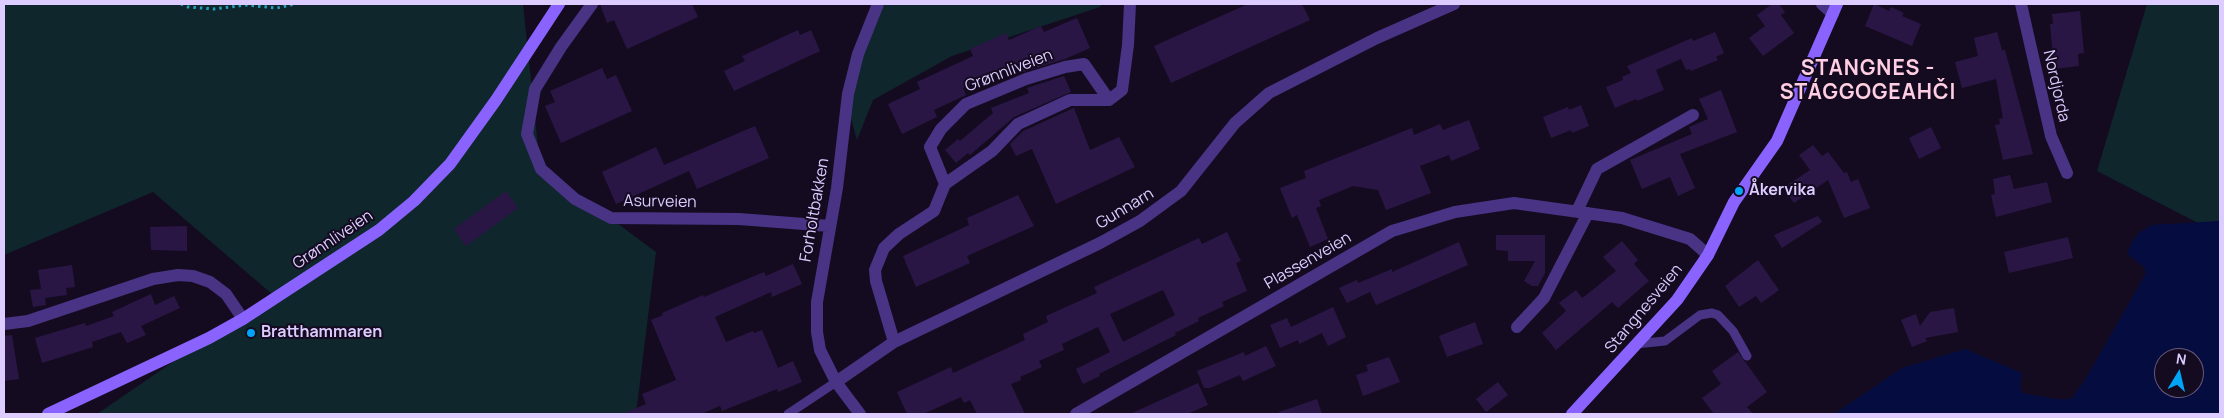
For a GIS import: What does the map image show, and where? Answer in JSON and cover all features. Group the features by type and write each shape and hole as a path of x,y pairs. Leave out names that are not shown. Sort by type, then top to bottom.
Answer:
{"street":[{"name":"Grønnliveien","path":"48,414 170,358 243,319 379,230 434,182 470,138 560,4"},
{"name":"Asurveien","path":"592,4 561,47 535,89 527,134 542,169 575,199 611,218 740,219 830,226"},
{"name":"Forholtbakken","path":"860,414 836,382 820,350 816,332 817,302 837,188 851,78 878,4"},
{"path":"894,342 876,281 878,259 884,248 899,234 934,211 945,184 992,151 1018,124 1070,100 1109,100 1122,90 1128,45 1130,4"},
{"name":"Gunnarn","path":"836,382 894,342 1100,242 1140,220 1181,191 1235,122 1250,107 1269,93 1377,38 1454,4"},
{"path":"1822,4 1835,9"},
{"name":"Nordjorda","path":"2021,4 2051,136 2067,173"},
{"name":"Stangnesveien","path":"1572,414 1677,300 1708,255 1734,202 1777,141 1835,9"},
{"name":"Grønnliveien","path":"945,184 930,147 940,129 966,104 1026,79 1065,67 1084,64 1109,100"},
{"path":"1517,327 1544,298 1582,212 1597,169 1693,115"},
{"name":"Plassenveien","path":"1076,414 1392,231 1455,212 1514,203 1622,218 1690,239 1708,255"},
{"path":"4,324 28,321 153,278 178,275 193,276 210,282 226,294 243,319"}],"lane":[{"path":"1636,344 1665,341 1700,315 1712,313 1718,315 1733,332 1747,356"},
{"name":"Gunnarn","path":"788,414 836,382"}],"path":[{"path":"181,4 188,7 214,9 246,5 277,8 295,4"}],"green space":[{"path":"4,4 523,4 540,166 656,252 636,414 97,414 272,294 153,192 4,255"},
{"path":"880,4 1102,4 1100,7 952,56 873,100 857,140 847,104"},
{"path":"2147,4 2220,4 2220,221 2198,223 2097,171"}],"shaded area":[{"path":"2220,221 2220,414 1834,414 1902,368 1965,349 2022,373 2020,386 2022,393 2056,399 2071,399 2085,380 2146,273 2144,267 2127,254 2132,242 2139,233 2151,225"}],"building":[{"path":"600,4 692,4 698,17 627,49 614,20 607,23"},
{"path":"1248,4 1302,4 1310,20 1171,83 1154,46"},
{"path":"1772,4 1779,4 1785,12 1781,15 1794,33 1763,56 1749,38 1765,26 1757,15"},
{"path":"1874,4 1889,11 1891,7 1904,13 1902,16 1921,24 1912,46 1865,26"},
{"path":"2080,11 2084,53 2078,54 2079,66 2054,69 2050,24 2053,24 2052,14"},
{"path":"1077,18 1090,48 1065,59 1020,73 1016,64 963,88 966,95 934,110 937,117 902,134 888,104 920,89 917,82 973,56 970,49 1006,33 1009,40 1041,26 1044,32"},
{"path":"798,30 800,35 811,30 820,51 734,91 724,71 745,61 742,56"},
{"path":"1715,32 1724,53 1716,57 1718,60 1691,71 1690,69 1686,70 1681,59 1656,70 1664,90 1615,108 1606,87 1623,80 1622,77 1631,73 1627,66 1692,38 1693,41"},
{"path":"1997,32 2002,50 2005,50 2033,154 2003,160 1995,125 2000,124 1999,119 2003,118 1996,79 1962,88 1955,62 1978,56 1974,38"},
{"path":"602,68 607,79 616,75 632,111 561,143 545,106 555,102 550,91"},
{"path":"1064,76 1071,92 1014,117 970,155 968,153 956,163 945,150 958,139 960,141 993,113 991,108 1029,93 1027,88"},
{"path":"1721,90 1737,132 1680,154 1695,188 1678,196 1670,177 1642,189 1630,160 1692,134 1689,127 1708,119 1699,99"},
{"path":"1581,105 1589,126 1572,133 1571,130 1551,138 1543,117 1568,107 1569,110"},
{"path":"1074,108 1090,150 1119,137 1135,167 1056,204 1032,149 1016,156 1010,144 1023,131"},
{"path":"1469,120 1480,149 1451,161 1449,155 1420,166 1431,193 1386,210 1378,190 1353,186 1319,200 1321,206 1316,208 1328,239 1310,247 1297,215 1292,218 1280,188 1306,178 1304,171 1412,128 1414,135 1440,124 1443,130"},
{"path":"755,126 769,158 697,189 689,171 616,204 602,172 656,147 664,165"},
{"path":"1931,127 1941,148 1919,159 1909,138"},
{"path":"1813,145 1822,156 1828,152 1844,173 1847,172 1851,182 1858,179 1870,208 1844,218 1828,180 1794,203 1783,188 1810,170 1799,155"},
{"path":"2010,175 2014,189 2047,182 2052,202 1996,217 1991,195 1995,194 1993,179"},
{"path":"506,191 518,208 466,246 454,229"},
{"path":"1018,195 1034,226 967,256 970,263 916,287 903,256 969,225 967,218"},
{"path":"1818,216 1822,222 1782,248 1774,235"},
{"path":"187,226 187,251 151,250 150,227"},
{"path":"1227,232 1241,261 1236,263 1247,291 1222,302 1224,306 1198,318 1199,321 1175,333 1176,335 1083,384 1076,369 1110,352 1098,327 1062,344 1064,350 1039,361 1042,367 1020,377 1021,380 1011,384 1025,414 977,414 970,400 964,403 961,397 923,414 907,414 897,392 951,367 953,373 1025,340 1023,334 1048,322 1046,316 1097,293 1094,287 1199,238 1202,244","holes":["1163,290 1175,315 1123,342 1110,314"]},
{"path":"1496,235 1545,235 1545,273 1538,286 1532,286 1524,281 1535,261 1508,261 1508,251 1496,250"},
{"path":"2068,237 2073,258 2009,273 2004,252"},
{"path":"1622,241 1638,260 1634,264 1649,281 1618,308 1612,302 1556,350 1542,333 1566,311 1559,303 1576,290 1582,298 1616,271 1603,257"},
{"path":"1459,242 1468,265 1376,305 1370,292 1347,303 1339,288 1357,280 1358,283 1392,269 1392,272"},
{"path":"1758,260 1779,290 1761,303 1756,296 1739,307 1725,286"},
{"path":"793,264 802,284 772,297 771,292 715,317 726,342 753,331 754,333 762,330 778,368 793,361 802,382 778,392 777,389 722,411 720,406 701,414 622,414 646,404 642,394 676,380 651,320 663,315 662,313 703,295 704,297 764,272 766,276"},
{"path":"72,265 75,287 66,288 67,295 45,298 46,305 33,307 30,290 41,289 38,270"},
{"path":"151,294 155,305 174,296 180,308 141,326 146,335 127,343 121,332 92,342 93,347 42,363 35,338 85,323 86,326 114,316 112,312"},
{"path":"1333,307 1346,337 1328,346 1322,333 1299,344 1298,340 1280,348 1270,325 1287,318 1291,327"},
{"path":"1954,308 1958,332 1925,338 1927,341 1912,347 1901,320 1916,314 1920,326 1930,312"},
{"path":"1475,322 1483,344 1447,357 1439,336"},
{"path":"12,335 19,379 4,381 4,336"},
{"path":"1266,346 1276,366 1243,381 1240,375 1210,388 1204,388 1197,371 1244,352 1245,356"},
{"path":"1738,352 1767,392 1747,407 1753,414 1714,414 1702,398 1721,384 1712,371"},
{"path":"1389,357 1400,382 1363,396 1356,375 1368,371 1366,365"},
{"path":"1498,382 1508,395 1486,412 1476,399"},
{"path":"1198,383 1208,405 1187,414 1130,414"},
{"path":"1317,399 1322,414 1279,414 1279,412"}],"place":[{"name":"Åkervika","path":"1739,191"},
{"name":"Bratthammaren","path":"251,333"}],"district":[{"name":"STANGNES - STÁGGOGEAHČI","path":"1868,81"}]}
